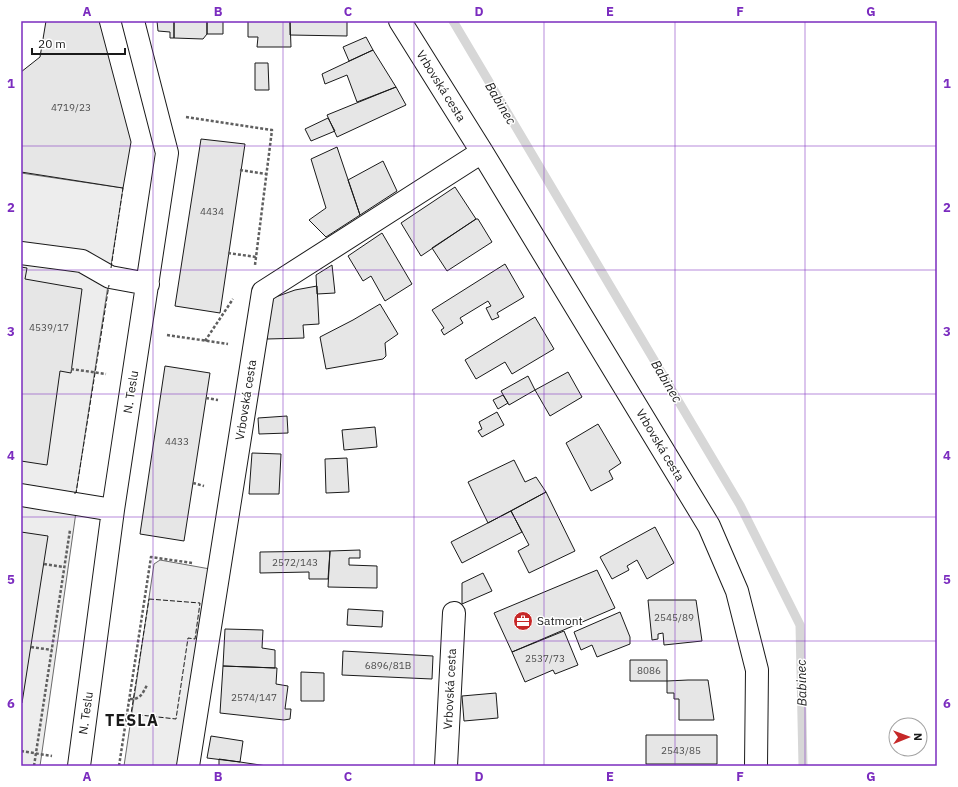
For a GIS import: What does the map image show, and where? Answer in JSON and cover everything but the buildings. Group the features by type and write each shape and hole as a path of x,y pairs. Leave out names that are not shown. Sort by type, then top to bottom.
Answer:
{"street":[{"name":"N. Teslu","path":"79,763 113,510 167,153 133,21"},
{"name":"Vrbovská cesta","path":"400,21 482,152 709,526 737,591 757,670 756,766"},
{"name":"Vrbovská cesta","path":"188,766 263,292 482,152"},
{"path":"21,253 82,261 110,277 148,284"},
{"path":"21,495 113,510"},
{"name":"Vrbovská cesta","path":"446,766 454,613"}],"path":[{"path":"157,112 272,130 255,265 260,305"},
{"path":"240,170 266,174"},
{"path":"228,253 256,257"},
{"path":"251,271 255,265"},
{"path":"205,341 234,296"},
{"path":"141,331 254,348"},
{"path":"71,369 112,375"},
{"path":"34,766 74,504"},
{"path":"119,766 151,557 220,567"},
{"path":"44,564 64,567"},
{"path":"31,647 52,650"},
{"path":"130,699 141,696 147,685"},
{"path":"21,751 79,763"}],"shaded area":[{"path":"21,173 123,188 76,493 21,484"},
{"path":"21,502 76,512 40,766 21,766"},
{"path":"160,560 210,569 182,766 124,766 154,564"}],"waterway":[{"name":"Babinec","path":"453,21 740,505 800,625 803,766"}],"fence":[{"path":"111,268 122,188"},
{"path":"74,493 76,493 109,285"},
{"path":"149,599 200,603 195,639 188,638 176,719 131,714 149,599"}],"place":[{"name":"Satmont","path":"523,621"}],"district":[{"name":"TESLA","path":"132,720"}]}
